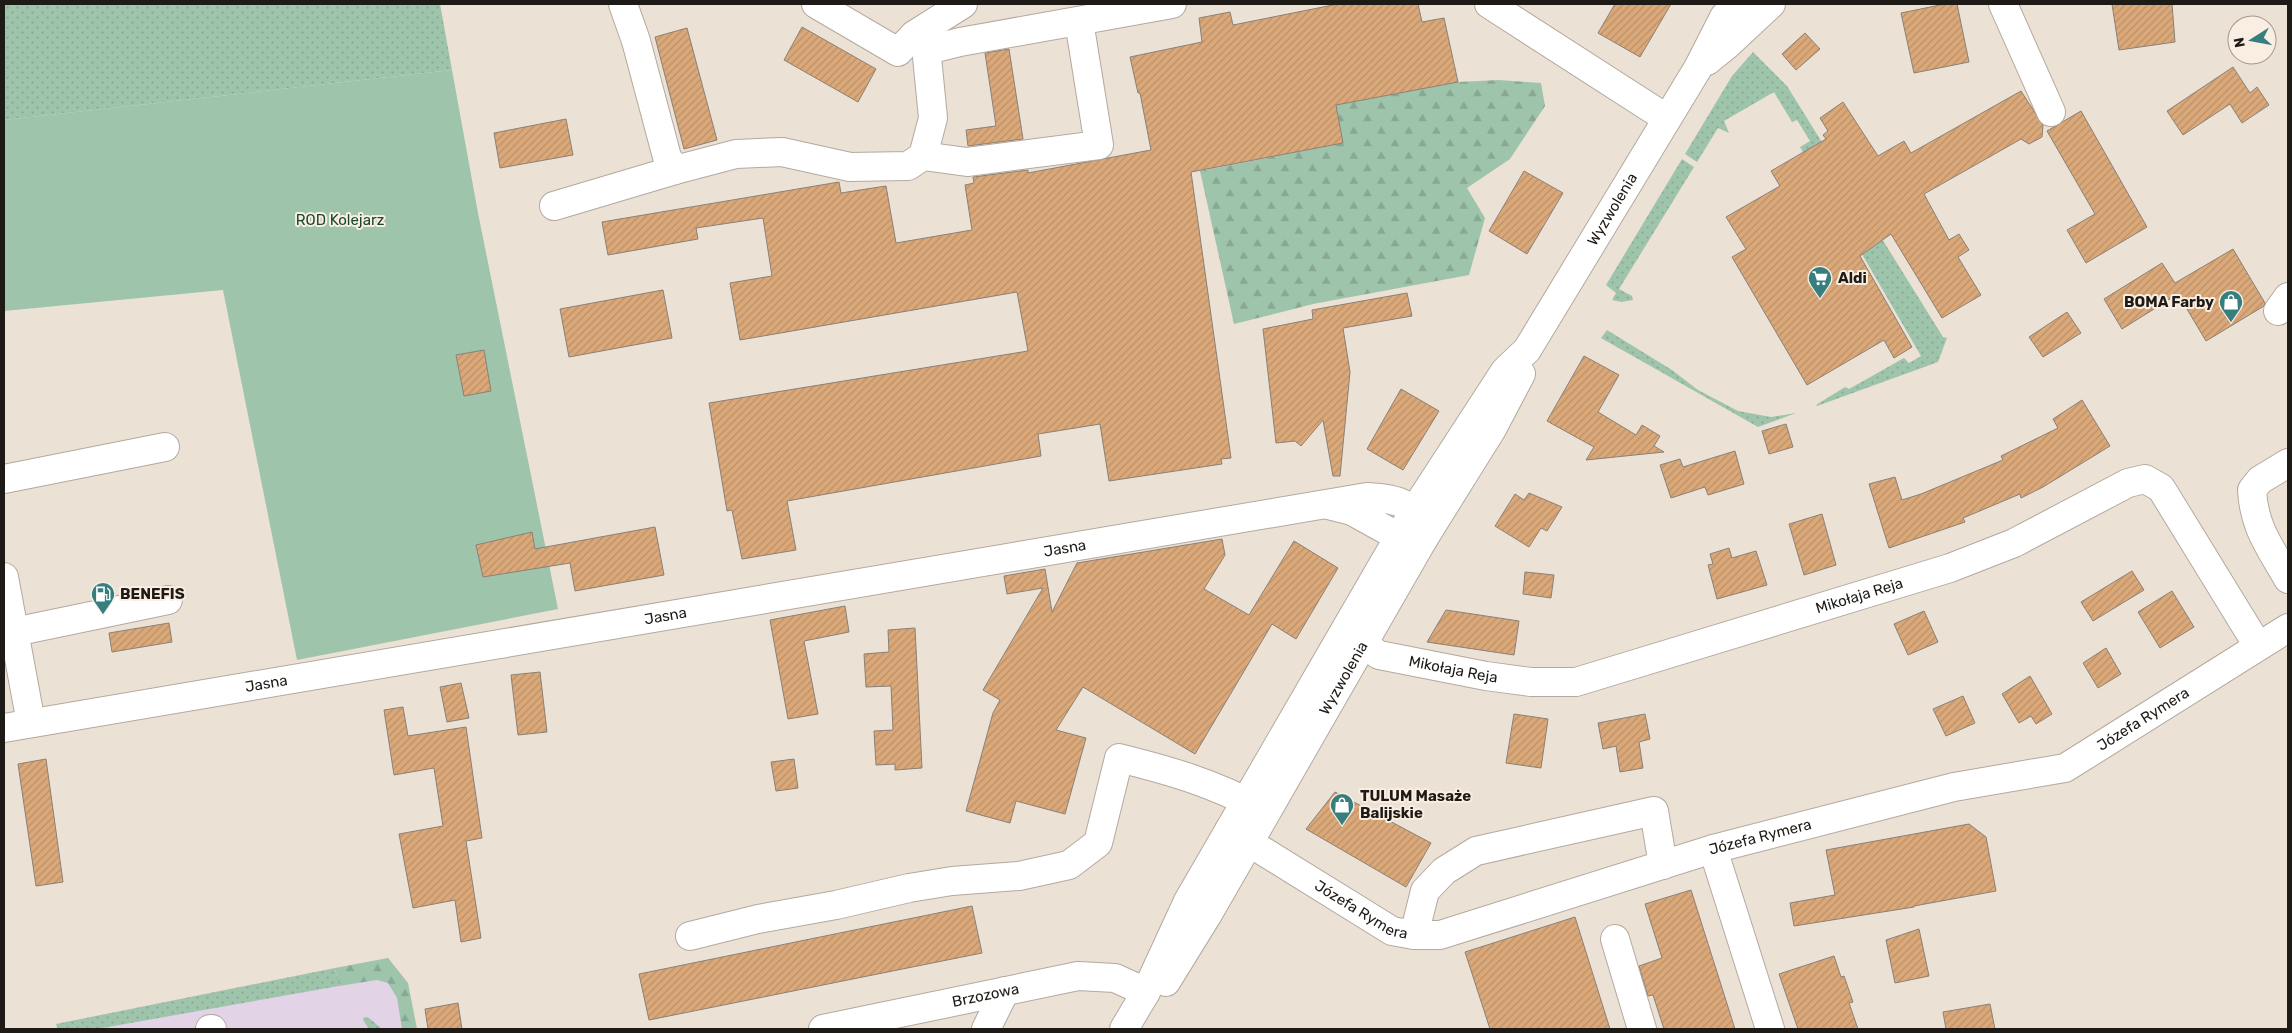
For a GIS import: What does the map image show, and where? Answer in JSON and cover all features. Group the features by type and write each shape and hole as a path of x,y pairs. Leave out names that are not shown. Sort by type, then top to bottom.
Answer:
{"street":[{"path":"623,4 636,41 667,157 675,170"},
{"path":"816,4 898,52 914,35 963,4"},
{"path":"923,156 933,118 927,57 932,49 960,42 1172,4"},
{"path":"1488,4 1666,118"},
{"name":"Wyzwolenia","path":"1414,511 1505,371 1527,350 1698,68 1724,17 1735,4"},
{"name":"Wyzwolenia","path":"1698,68 1728,44 1771,4"},
{"path":"2003,4 2051,112"},
{"path":"554,206 736,154 782,152 850,167 908,166 923,156 967,162 1099,145 1079,20"},
{"name":"Wyzwolenia","path":"1146,992 1168,981 1239,836 1412,538 1492,429 1520,378 1527,350"},
{"path":"4,479 165,447"},
{"path":"2288,463 2260,480 2252,490 2253,509 2258,526 2288,579"},
{"name":"Mikołaja Reja","path":"1363,644 1379,655 1486,676 1531,682 1576,682 1950,568 2014,543 2128,483 2145,479 2161,488 2258,646"},
{"name":"Jasna","path":"4,728 1367,497 1399,502 1414,511"},
{"name":"Jasna","path":"1328,505 1352,511 1412,538"},
{"path":"1412,538 1422,524 1414,511"},
{"name":"Wyzwolenia","path":"1256,807 1363,644 1412,538"},
{"path":"4,577 31,723"},
{"path":"14,632 168,600"},
{"name":"Józefa Rymera","path":"1239,836 1392,931 1414,935 1440,935 1472,927 1713,849 1954,787 2065,768 2288,628"},
{"path":"690,936 758,919 836,906 909,888 952,881 1019,876 1069,865 1098,843 1119,758 1188,776 1256,807"},
{"path":"1414,935 1425,891 1444,871 1476,851 1654,811 1664,865"},
{"path":"1713,849 1770,1029"},
{"path":"1615,939 1642,1029"},
{"name":"Brzozowa","path":"823,1029 1078,976 1115,978 1146,992"},
{"path":"986,1029 1005,991"},
{"path":"1124,1029 1146,992"}],"shaded area":[{"path":"388,958 408,983 417,1029 58,1029 56,1024"}],"green space":[{"path":"4,4 440,4 452,70 4,120"},
{"path":"1753,52 1787,86 1943,337 1947,338 1938,362 1816,405 1845,387 1849,389 1904,358 1909,363 1921,356 1800,147 1810,141 1797,120 1792,122 1774,92 1724,121 1729,133 1718,128 1697,162 1685,154 1732,76"},
{"name":"ROD Kolejarz","path":"452,70 478,213 558,609 297,660 223,290 4,311 4,120"},
{"path":"1499,80 1541,83 1545,106 1510,159 1467,188 1485,218 1469,275 1313,304 1234,324 1200,171 1343,143 1336,105 1458,82"},
{"path":"1682,159 1694,167 1619,289 1632,296 1633,300 1621,302 1612,300 1616,293 1606,285"},
{"path":"1607,330 1672,370 1698,390 1738,411 1771,417 1796,413 1758,427 1601,338"},
{"path":"388,958 408,983 417,1029 402,1029 397,998 388,983 377,980 339,986 335,968"},
{"path":"335,968 339,986 97,1029 58,1029 56,1024"},
{"path":"364,1017 369,1018 382,1029 369,1029 363,1020"}],"building":[{"path":"1338,4 1418,4 1422,22 1444,18 1458,82 1336,105 1343,143 1191,172 1231,458 1221,459 1222,464 1109,481 1100,424 1038,434 1041,456 787,501 796,550 742,559 732,510 727,511 709,403 1028,351 1017,292 740,340 730,283 772,276 763,218 696,228 698,239 608,255 602,222 839,182 841,193 886,186 896,243 972,230 965,185 974,183 973,177 1028,170 1028,173 1151,150 1140,93 1138,93 1130,57 1202,42 1199,18 1230,12 1233,25"},
{"path":"1615,4 1671,4 1640,57 1598,33"},
{"path":"1945,4 1957,4 1969,62 1914,73 1901,13"},
{"path":"2112,4 2172,4 2175,42 2119,50"},
{"path":"802,27 876,69 858,102 784,60"},
{"path":"687,28 717,140 684,149 655,37"},
{"path":"1805,33 1820,49 1796,70 1782,54"},
{"path":"1009,49 1023,139 968,146 966,130 996,126 985,53"},
{"path":"2233,67 2250,93 2257,87 2269,105 2242,123 2230,104 2183,135 2167,111"},
{"path":"2021,91 2043,125 2042,137 2029,144 2021,139 1924,194 1949,240 1959,234 1969,250 1958,257 1981,295 1942,318 1891,234 1860,256 1912,347 1894,358 1884,340 1807,385 1732,257 1746,249 1726,217 1780,186 1771,171 1826,139 1823,135 1828,131 1820,118 1843,102 1878,156 1904,141 1911,153"},
{"path":"2081,111 2147,227 2086,263 2067,230 2095,214 2047,131"},
{"path":"566,119 573,155 500,168 494,133"},
{"path":"1524,171 1563,193 1527,254 1489,231"},
{"path":"2233,249 2265,303 2264,306 2206,341 2178,294 2122,329 2104,299 2162,263 2175,283"},
{"path":"663,290 672,338 569,357 560,309"},
{"path":"1407,293 1412,316 1343,328 1350,372 1340,476 1333,476 1323,420 1301,446 1295,441 1276,443 1263,329 1313,319 1312,310"},
{"path":"2067,312 2081,333 2043,357 2029,337"},
{"path":"484,350 491,391 464,396 456,355"},
{"path":"1584,356 1619,375 1598,412 1636,435 1642,425 1660,436 1654,446 1664,452 1586,460 1594,447 1547,421"},
{"path":"1401,389 1439,411 1403,470 1367,449"},
{"path":"2082,400 2110,446 2043,487 2021,498 2020,494 1963,518 1965,522 1889,548 1869,484 1895,477 1902,500 1921,494 2003,460 2001,456 2058,428 2053,419"},
{"path":"1786,424 1793,447 1769,454 1762,431"},
{"path":"1735,451 1744,484 1708,495 1705,487 1671,498 1660,465 1680,459 1683,467"},
{"path":"1529,493 1562,507 1547,531 1541,528 1529,547 1495,526 1515,494 1524,500"},
{"path":"1822,514 1836,565 1804,575 1789,524"},
{"path":"655,527 664,575 575,591 570,563 483,577 476,545 532,532 535,549"},
{"path":"1222,539 1225,555 1204,589 1249,615 1294,541 1338,568 1296,639 1272,624 1195,754 1083,687 1056,730 1086,738 1065,814 1016,801 1010,823 966,811 993,713 1000,700 983,690 1043,588 1007,594 1004,576 1045,569 1052,612 1077,563"},
{"path":"1729,548 1732,558 1756,551 1767,585 1717,599 1708,565 1713,564 1710,554"},
{"path":"2132,571 2144,590 2093,621 2081,602"},
{"path":"1525,572 1554,575 1551,598 1523,594"},
{"path":"2172,591 2194,627 2160,648 2138,612"},
{"path":"845,606 849,632 804,641 818,714 788,719 770,620"},
{"path":"1446,610 1519,621 1514,655 1427,642"},
{"path":"1924,611 1938,642 1908,655 1894,624"},
{"path":"169,623 172,642 112,652 109,633"},
{"path":"915,628 922,768 895,770 895,764 876,765 874,731 893,730 891,686 866,687 864,654 889,652 888,630"},
{"path":"2106,648 2121,674 2098,688 2083,663"},
{"path":"540,672 547,732 518,735 511,675"},
{"path":"2030,676 2052,714 2036,724 2031,716 2019,723 2002,694"},
{"path":"461,683 469,718 447,722 440,687"},
{"path":"1963,696 1975,723 1946,736 1933,709"},
{"path":"403,707 408,736 466,727 482,838 466,841 481,938 461,942 455,900 413,908 399,834 443,826 434,768 394,775 384,710"},
{"path":"1514,714 1548,719 1541,768 1506,763"},
{"path":"1645,714 1650,739 1639,742 1643,768 1620,772 1616,746 1603,749 1598,723"},
{"path":"46,759 63,882 36,886 18,764"},
{"path":"794,759 798,788 776,791 771,762"},
{"path":"1335,792 1431,843 1406,887 1306,829"},
{"path":"1969,824 1986,837 1996,891 1914,907 1794,926 1790,903 1835,895 1826,850"},
{"path":"1691,890 1735,1029 1664,1029 1653,995 1648,996 1639,966 1662,958 1645,904"},
{"path":"972,906 982,953 649,1020 639,974"},
{"path":"1575,917 1610,1029 1490,1029 1465,952"},
{"path":"1919,929 1929,976 1895,983 1886,940"},
{"path":"1834,956 1841,977 1844,976 1853,1002 1849,1003 1858,1029 1798,1029 1779,974"},
{"path":"458,1003 462,1029 428,1029 425,1009"},
{"path":"1990,1004 1995,1029 1946,1029 1943,1012"}],"place":[{"name":"Aldi","path":"1820,299"},
{"name":"BOMA Farby","path":"2231,323"},
{"name":"BENEFIS","path":"103,615"},
{"name":"TULUM Masaże Balijskie","path":"1342,826"}]}
